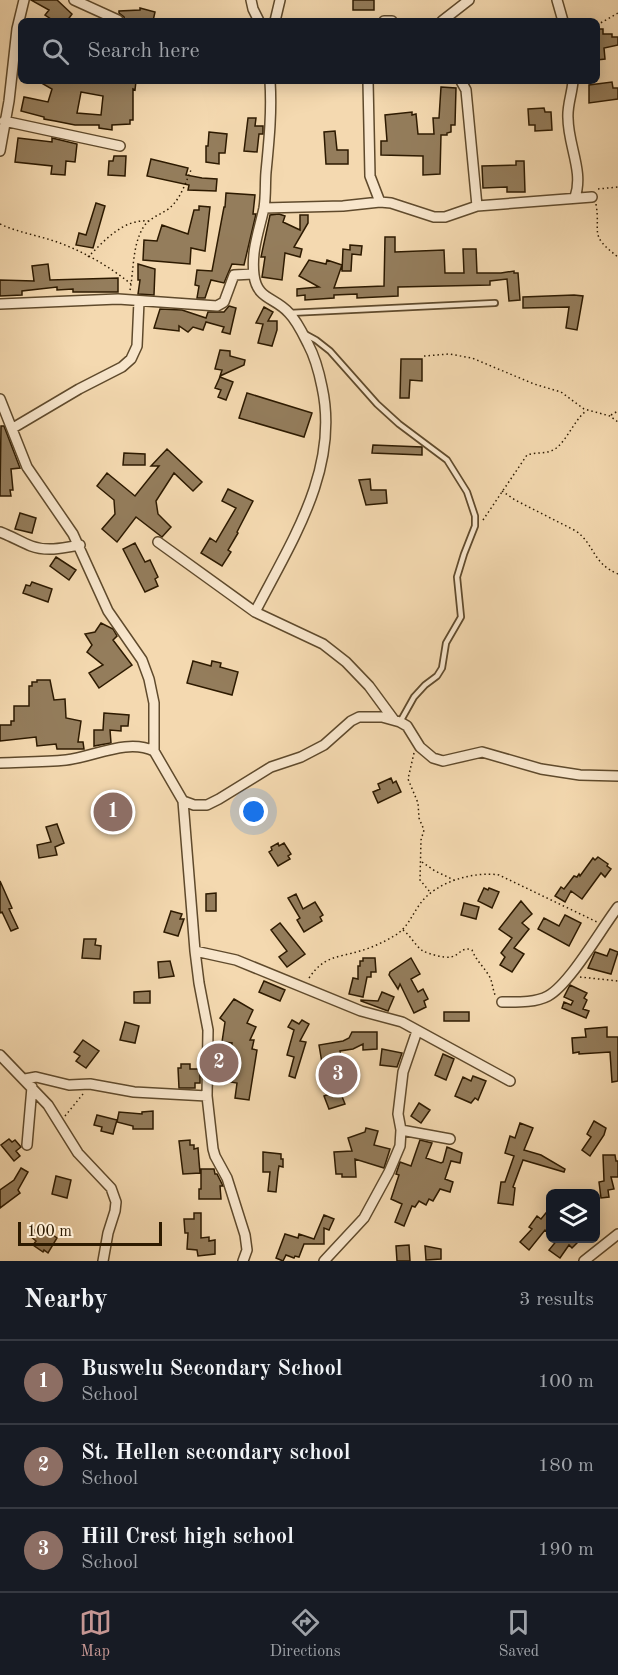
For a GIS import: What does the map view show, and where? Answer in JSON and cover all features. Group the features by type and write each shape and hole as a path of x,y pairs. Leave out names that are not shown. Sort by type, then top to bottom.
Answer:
{"street":[{"path":"19,18 24,0"},
{"path":"74,0 114,18"},
{"path":"251,0 258,18"},
{"path":"276,18 280,0"},
{"path":"446,18 469,0"},
{"path":"557,0 562,18"},
{"path":"0,152 18,22"},
{"path":"255,612 306,514 324,457 327,430 325,401 314,356 290,313 256,288 254,243 264,208 271,130 270,84"},
{"path":"368,84 370,176 380,202"},
{"path":"462,84 466,90 477,206"},
{"path":"573,84 567,118 570,145 579,182 575,197"},
{"path":"4,121 120,146"},
{"path":"264,208 343,206 380,202 391,203 434,217 445,217 477,206 589,196"},
{"path":"0,304 90,299 217,306 224,302 234,275 254,274"},
{"path":"13,428 79,389 122,367 131,359 137,346 139,301"},
{"path":"0,399 33,477 80,545 108,611 142,660 149,679 154,703 154,751 183,801 195,951 209,1040 207,1096 215,1156 227,1178 245,1235 247,1251 243,1261"},
{"path":"0,532 32,546 46,549 80,545"},
{"path":"158,542 255,612 323,644 346,662 397,721"},
{"path":"183,801 194,805 213,802 271,766 301,757 324,745 351,721 359,717 370,716 397,721 407,726 417,743 437,760 443,761 482,752 541,769 580,775 618,776"},
{"path":"0,763 71,759 103,751 138,747 147,747 154,751"},
{"path":"502,1002 544,998 550,995 568,979 618,907"},
{"path":"195,951 236,960 361,1011 402,1022 510,1081"},
{"path":"324,1261 354,1230 374,1202 400,1146 401,1130 398,1114 402,1072 417,1031"},
{"path":"0,1055 32,1087 60,1121 78,1153 115,1195 115,1211 103,1261"},
{"path":"24,1079 36,1077 69,1085 90,1084 134,1092 207,1096"},
{"path":"27,1145 32,1087"},
{"path":"401,1130 450,1139"},
{"path":"584,1261 618,1234"}],"lane":[{"path":"290,313 495,303"},
{"path":"300,332 316,340 330,351 384,411 447,460 467,492 476,516 475,526 460,564 458,577 460,617 446,643 442,668 437,676 425,685 397,721"}],"path":[{"path":"600,23 618,13"},
{"path":"128,300 138,241 144,227 176,202 191,171"},
{"path":"618,188 599,188 589,196 596,204 597,236 618,257"},
{"path":"88,257 116,231 141,220 149,221"},
{"path":"0,224 57,242 119,274 131,284"},
{"path":"424,356 450,354 472,358 561,392 587,410 610,416 618,422"},
{"path":"475,526 482,521 526,455 551,451 558,447 575,422 587,410"},
{"path":"610,416 618,411"},
{"path":"502,491 582,535 595,558 604,567 618,574"},
{"path":"417,743 408,779 417,797 418,818 423,825 420,880 430,893"},
{"path":"422,861 435,871 455,880"},
{"path":"303,987 318,964 330,958 372,946 402,930 409,924 420,903 430,893 455,880 489,873 499,875 603,926"},
{"path":"402,930 411,935 422,951 442,957 450,957 463,949 472,950 476,961 488,973 495,995 502,1002"},
{"path":"568,979 580,977 618,981"},
{"path":"60,1121 80,1100 90,1084"}],"building":[{"path":"31,0 57,0 72,14 69,18 50,18 45,15 49,10"},
{"path":"353,0 374,0 374,10 353,10"},
{"path":"140,8 155,12 154,18 124,18 119,13 119,11 140,10"},
{"path":"600,29 603,29 603,34 618,37 618,45 604,48 605,59 600,60"},
{"path":"612,82 613,88 618,88 618,99 589,103 589,85"},
{"path":"43,84 136,84 135,90 133,89 133,120 130,120 130,124 112,125 112,130 99,128 99,125 75,125 44,119 44,117 21,111 24,97 48,102 52,89","holes":["81,92 103,96 101,115 77,113"]},
{"path":"441,87 456,88 455,125 451,125 451,132 447,135 441,135 440,174 423,175 423,156 381,155 381,141 387,141 385,115 412,112 412,115 416,114 418,134 434,134 433,118 439,118"},
{"path":"544,108 545,112 551,112 552,130 535,131 535,125 529,125 528,109"},
{"path":"248,118 256,118 255,126 263,126 263,134 259,134 257,152 244,151"},
{"path":"335,131 337,150 348,150 348,164 326,164 324,132"},
{"path":"209,132 227,134 225,153 219,153 219,164 206,162"},
{"path":"18,138 52,142 52,138 77,144 75,162 66,161 65,175 51,174 52,166 15,162"},
{"path":"114,156 126,156 125,176 108,175 109,161 113,161"},
{"path":"151,159 188,168 186,175 217,179 216,191 188,190 189,185 147,176"},
{"path":"516,161 524,161 525,192 507,192 507,187 483,188 482,166 516,165"},
{"path":"226,193 255,195 253,214 256,214 244,265 232,264 224,283 211,280 205,298 197,298 199,286 195,285 197,270 212,271"},
{"path":"96,203 105,206 93,248 76,245 79,233 86,235"},
{"path":"199,206 210,207 205,251 191,248 190,264 143,260 144,240 157,241 162,225 188,234 194,210 199,210"},
{"path":"270,215 285,216 283,222 300,230 300,215 308,215 308,223 294,247 302,249 300,257 285,253 282,280 262,277 265,257 261,257"},
{"path":"385,237 395,237 395,252 444,250 445,273 464,273 463,249 476,249 477,273 514,271 518,273 520,300 509,301 507,279 490,281 490,285 398,287 398,296 357,298 357,294 305,300 305,295 297,296 297,289 319,287 299,276 309,260 326,264 327,260 342,265 334,288 384,286"},
{"path":"350,245 362,246 361,255 352,254 351,271 342,271 343,249 350,250"},
{"path":"48,264 50,280 118,278 118,292 73,292 73,289 57,290 57,287 22,291 22,295 0,296 0,280 34,281 32,266"},
{"path":"138,264 155,269 154,295 138,294 140,280 138,280"},
{"path":"583,296 577,330 566,328 569,307 523,308 523,297"},
{"path":"229,306 236,308 230,334 222,332 224,327 206,322 203,330 193,327 188,332 179,326 179,331 154,328 160,309 182,310 206,318 208,312 224,312"},
{"path":"264,307 273,312 268,321 277,321 272,346 258,343 263,324 256,323"},
{"path":"220,350 230,351 230,356 245,360 244,365 220,376 222,370 215,369"},
{"path":"401,359 422,359 422,381 410,380 409,398 400,398"},
{"path":"220,377 233,382 226,400 218,397 221,390 215,388"},
{"path":"247,393 312,413 304,437 239,418"},
{"path":"1,426 4,426 20,468 11,469 13,490 10,490 11,496 0,496"},
{"path":"373,445 422,447 422,455 372,453"},
{"path":"167,449 202,482 193,491 174,473 156,501 158,514 171,527 162,537 136,517 117,542 102,529 115,514 114,500 97,486 107,473 135,496 159,466 151,466"},
{"path":"124,453 145,454 145,465 123,465"},
{"path":"370,479 371,490 386,490 387,503 366,505 359,480"},
{"path":"228,489 253,501 228,550 231,552 222,566 201,553 210,538 216,542 236,508 222,501"},
{"path":"20,513 36,518 32,533 15,529"},
{"path":"135,543 145,562 150,560 158,577 155,579 158,586 145,592 123,549"},
{"path":"56,557 76,570 69,580 50,566"},
{"path":"32,582 52,589 48,602 23,593 26,585 30,586"},
{"path":"101,623 113,629 117,636 113,640 132,665 99,688 89,673 103,665 87,652 92,645 85,634 95,632"},
{"path":"193,661 211,666 212,661 221,663 220,667 238,672 232,695 187,683"},
{"path":"37,680 50,680 54,700 65,699 66,718 81,721 78,742 83,742 84,749 57,749 56,744 37,746 36,737 0,741 0,725 11,725 11,721 14,721 14,706 29,706 29,686"},
{"path":"104,713 129,715 128,726 121,726 121,731 110,730 111,743 94,746 94,730 103,730"},
{"path":"391,778 393,783 396,781 401,792 378,803 373,792 380,789 378,784"},
{"path":"57,824 64,843 55,847 57,855 39,858 37,845 51,842 46,827"},
{"path":"278,843 279,846 284,843 291,854 288,856 290,859 278,866 269,852 272,850 271,847"},
{"path":"598,857 611,869 605,877 601,873 582,899 571,891 565,902 555,896 561,887 564,889 574,876 577,877 579,874 580,876 593,858 595,860"},
{"path":"0,881 18,928 11,931 2,912 0,913"},
{"path":"484,888 499,892 492,908 478,901"},
{"path":"216,893 216,911 206,911 206,894"},
{"path":"296,894 303,909 315,902 323,915 320,917 322,921 304,932 297,920 300,918 288,898"},
{"path":"521,901 532,914 522,923 529,929 514,948 524,954 512,972 500,965 505,957 501,953 512,938 499,929"},
{"path":"464,903 479,907 476,919 461,915"},
{"path":"171,911 182,914 180,919 184,919 178,936 164,932"},
{"path":"565,915 581,923 569,946 538,929 544,918 559,926"},
{"path":"280,923 305,954 287,967 279,957 287,951 271,930"},
{"path":"84,939 96,939 95,945 101,946 100,959 82,958"},
{"path":"610,949 618,952 611,974 588,968 595,952 607,956"},
{"path":"363,958 375,958 376,972 371,972 371,977 367,977 363,997 349,994 353,978 358,979 358,966"},
{"path":"411,958 420,974 411,979 418,992 423,989 428,999 424,1001 426,1007 414,1013 400,984 398,989 389,975"},
{"path":"170,961 174,976 159,978 158,962"},
{"path":"264,981 285,990 280,1001 259,992"},
{"path":"570,985 587,993 583,1009 589,1011 586,1018 562,1008 564,1002 571,1005 573,1001 564,997"},
{"path":"150,991 150,1003 134,1003 134,992"},
{"path":"382,992 394,997 388,1011 361,1001 378,1001"},
{"path":"234,999 253,1010 247,1023 256,1027 250,1040 254,1040 252,1049 257,1050 249,1100 235,1098 237,1083 219,1080 221,1065 228,1066 232,1043 222,1042 225,1022 220,1018"},
{"path":"444,1012 469,1012 469,1021 444,1021"},
{"path":"292,1020 299,1024 302,1020 309,1024 300,1041 306,1042 295,1078 289,1076 294,1057 287,1055 294,1030 288,1027"},
{"path":"125,1022 139,1026 135,1043 120,1040"},
{"path":"607,1027 607,1037 618,1037 618,1081 612,1082 610,1052 573,1053 572,1038 586,1037 585,1029"},
{"path":"352,1032 377,1032 377,1049 363,1050 363,1044 353,1049 340,1051 341,1057 322,1063 319,1045 343,1041 349,1038"},
{"path":"83,1040 99,1051 86,1068 76,1061 80,1056 74,1052"},
{"path":"382,1049 402,1053 397,1067 380,1065"},
{"path":"443,1054 454,1059 446,1080 435,1075"},
{"path":"181,1064 190,1064 190,1069 200,1069 200,1083 195,1083 195,1088 179,1088 178,1068 181,1068"},
{"path":"473,1076 486,1081 478,1100 475,1098 471,1103 455,1096 463,1077 471,1081"},
{"path":"335,1092 337,1096 341,1094 345,1104 329,1109 324,1096"},
{"path":"419,1103 430,1110 421,1123 411,1116"},
{"path":"153,1111 153,1129 133,1129 133,1126 117,1122 119,1112 142,1114 142,1112"},
{"path":"97,1115 117,1120 113,1134 101,1131 102,1127 94,1125"},
{"path":"594,1121 606,1128 590,1156 582,1150 591,1137 587,1134"},
{"path":"520,1123 533,1128 524,1150 541,1155 565,1169 564,1172 523,1160 513,1187 515,1188 513,1205 498,1203 501,1182 505,1182 514,1156 505,1153 510,1136 515,1138"},
{"path":"366,1128 378,1131 374,1145 390,1149 384,1168 355,1159 356,1177 342,1177 342,1174 336,1174 334,1152 352,1151 348,1138 365,1132"},
{"path":"9,1139 12,1142 15,1140 21,1147 16,1151 20,1156 14,1161 1,1145"},
{"path":"190,1140 190,1145 194,1145 194,1149 198,1148 200,1173 183,1174 179,1141"},
{"path":"420,1140 432,1143 426,1158 441,1163 447,1147 462,1153 460,1163 451,1161 445,1179 453,1182 450,1192 440,1189 433,1201 429,1199 426,1205 419,1201 415,1207 412,1206 404,1226 395,1222 402,1204 391,1199 399,1175 396,1174 400,1162 411,1166"},
{"path":"263,1152 281,1154 281,1159 283,1159 283,1167 279,1166 276,1192 268,1191 270,1172 263,1172"},
{"path":"603,1155 615,1155 618,1161 618,1177 611,1177 614,1189 608,1190 609,1197 601,1198 599,1182 604,1181"},
{"path":"21,1168 28,1172 18,1190 20,1193 0,1208 0,1190 14,1180"},
{"path":"201,1169 214,1169 223,1186 220,1186 221,1199 199,1199"},
{"path":"56,1176 71,1180 67,1198 52,1194"},
{"path":"194,1213 201,1213 201,1238 209,1237 209,1241 215,1240 215,1254 198,1256 197,1250 187,1249 188,1233 185,1233 184,1219 194,1219"},
{"path":"546,1213 546,1231 529,1250 520,1242 532,1229 529,1227 537,1216 541,1219"},
{"path":"324,1215 334,1219 329,1230 324,1228 324,1244 304,1244 299,1257 286,1255 283,1261 276,1258 285,1234 298,1238 299,1234 314,1239"},
{"path":"38,1226 57,1238 48,1253 33,1245 36,1241 30,1236"},
{"path":"555,1243 577,1243 572,1248 569,1245 560,1258 549,1250"},
{"path":"409,1245 410,1261 397,1261 396,1246"},
{"path":"425,1246 441,1249 441,1259 426,1260"}],"place":[{"name":"Buswelu Secondary School","path":"113,812"},
{"name":"St. Hellen secondary school","path":"219,1063"},
{"name":"Hill Crest high school","path":"338,1075"}]}
